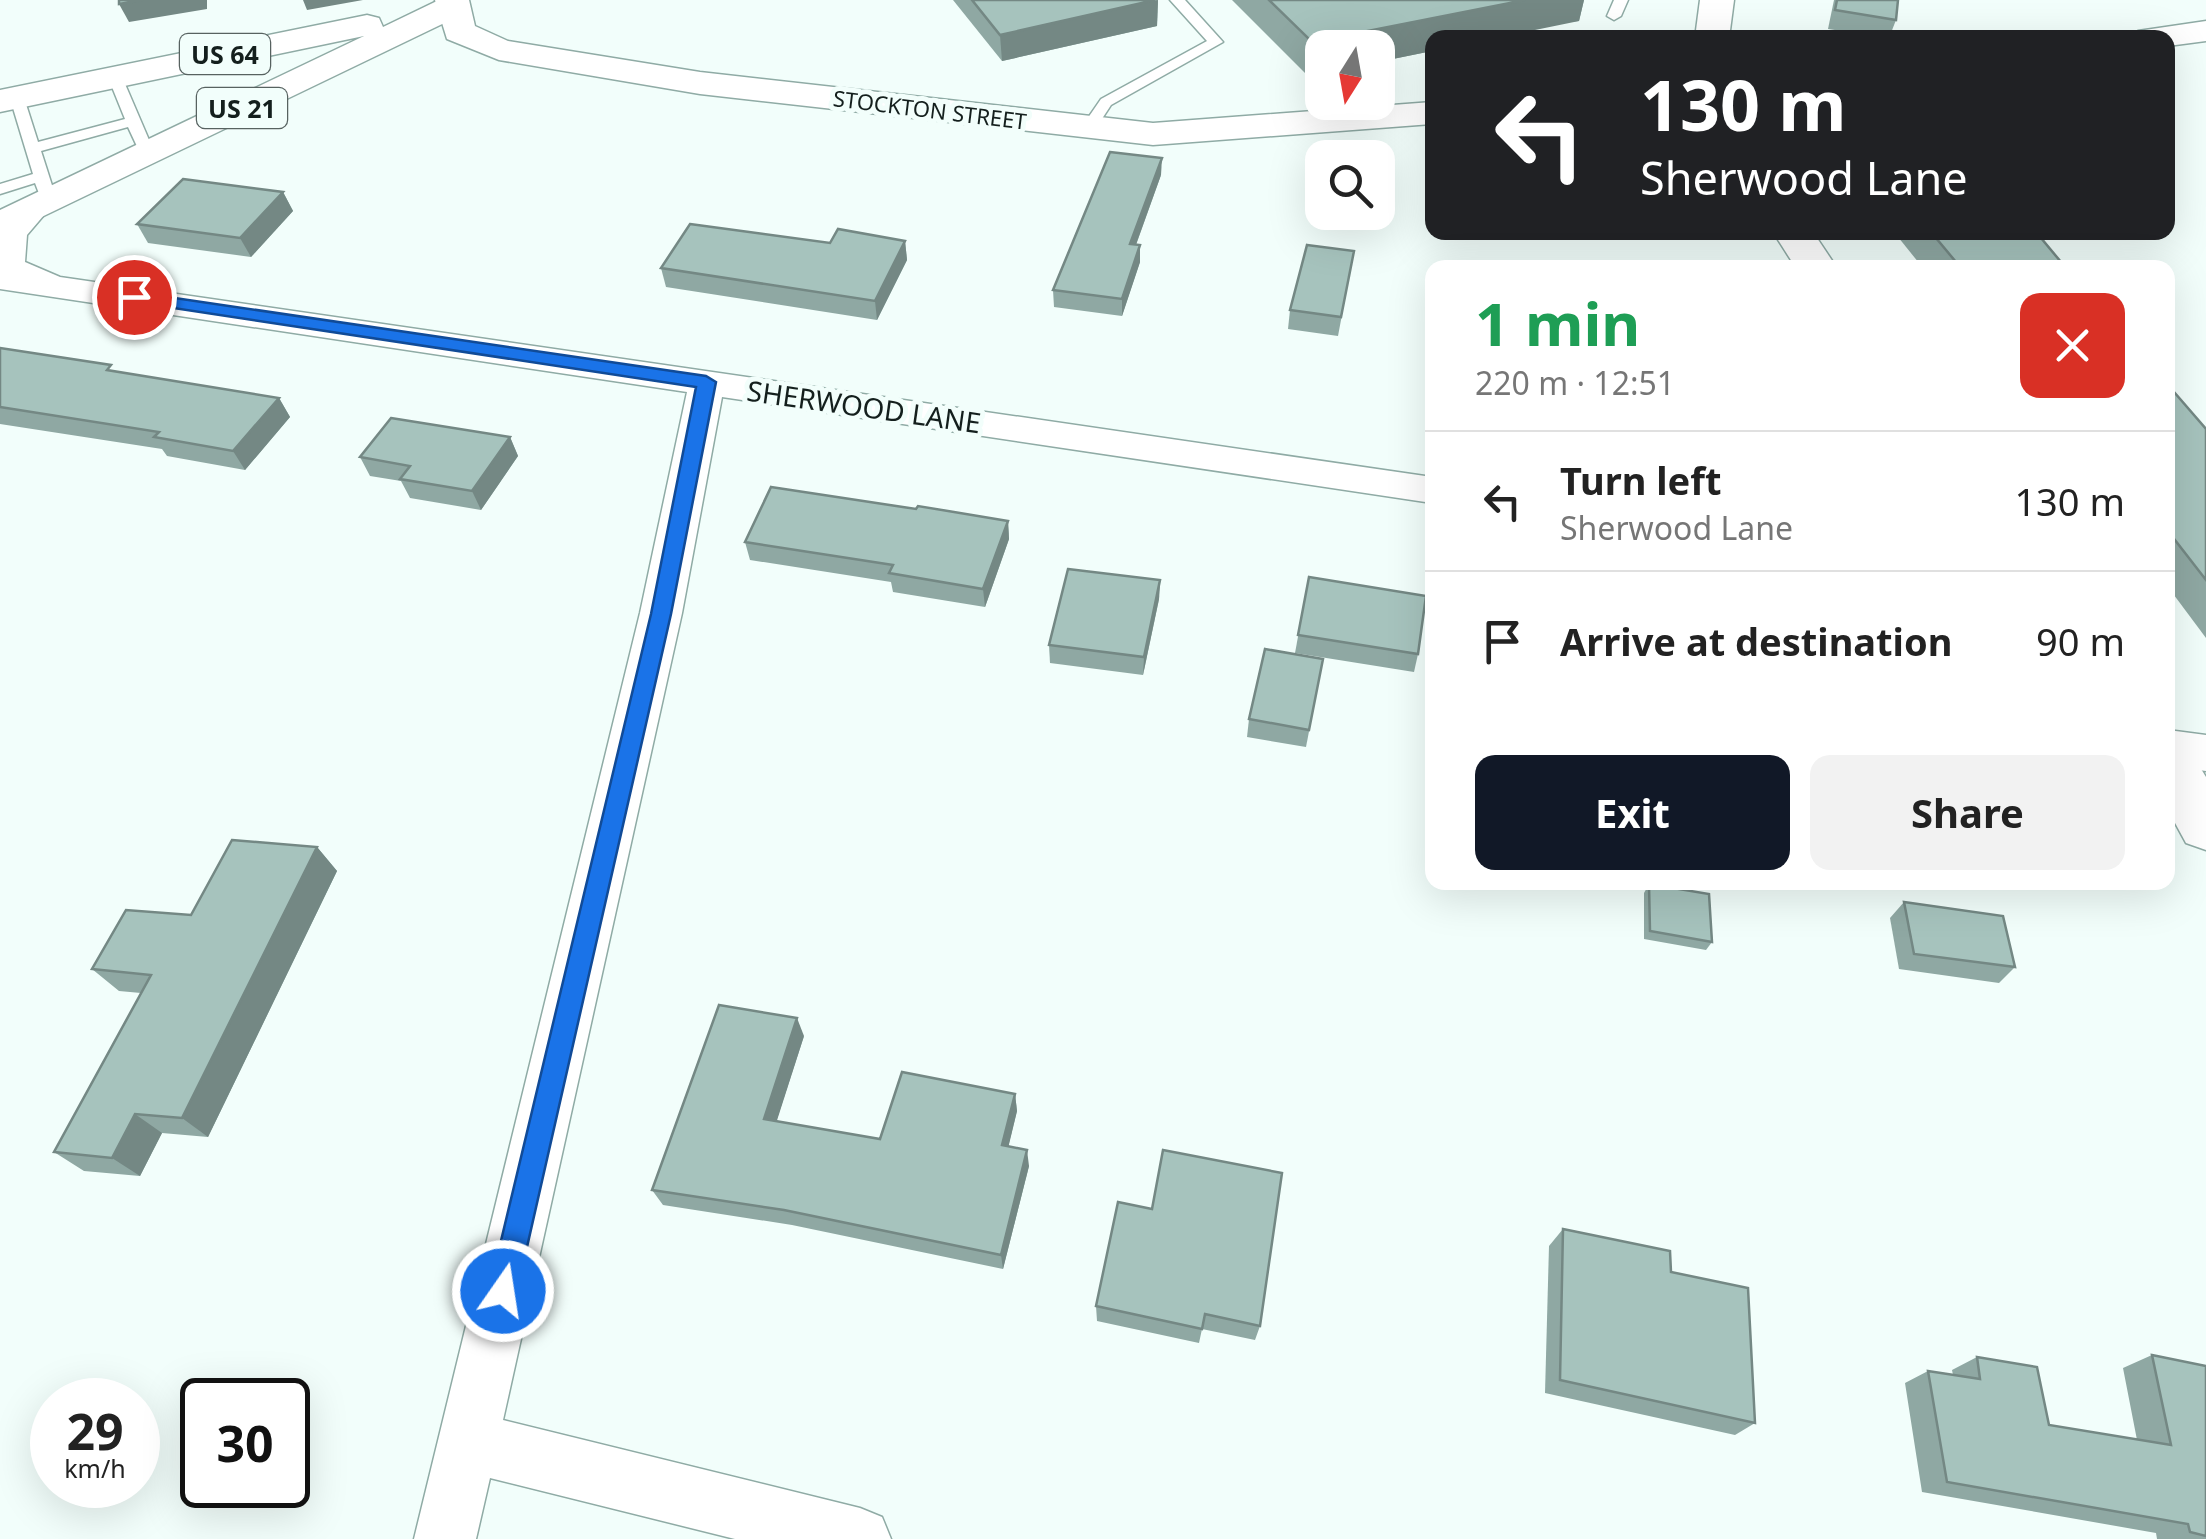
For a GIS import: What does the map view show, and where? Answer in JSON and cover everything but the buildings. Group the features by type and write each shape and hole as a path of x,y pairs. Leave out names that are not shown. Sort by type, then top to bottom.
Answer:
{"street":[{"name":"US 21","path":"31,202 140,137 451,4 488,0"},
{"path":"1713,30 1717,0"},
{"name":"US 64","path":"13,110 115,77 451,4"},
{"name":"STOCKTON STREET","path":"451,4 459,32 498,50 700,82 1089,128 1153,134 1425,114"},
{"path":"2175,35 2206,31"},
{"name":"SHERWOOD LANE","path":"31,202 7,236 4,256 10,268 57,286"},
{"name":"SHERWOOD LANE","path":"0,279 1425,489"},
{"path":"444,1539 661,614 706,382"},
{"path":"2175,749 2206,753"},
{"path":"2175,774 2206,826"},
{"path":"468,1442 860,1539"}],"lane":[{"path":"1089,128 1106,102 1216,42 1177,0"},
{"path":"1614,16 1621,0"},
{"path":"33,148 140,137 115,77"},
{"path":"0,188 31,202 33,148 13,110"}],"route":[{"path":"134,297 706,382 661,614 503,1291"}]}
